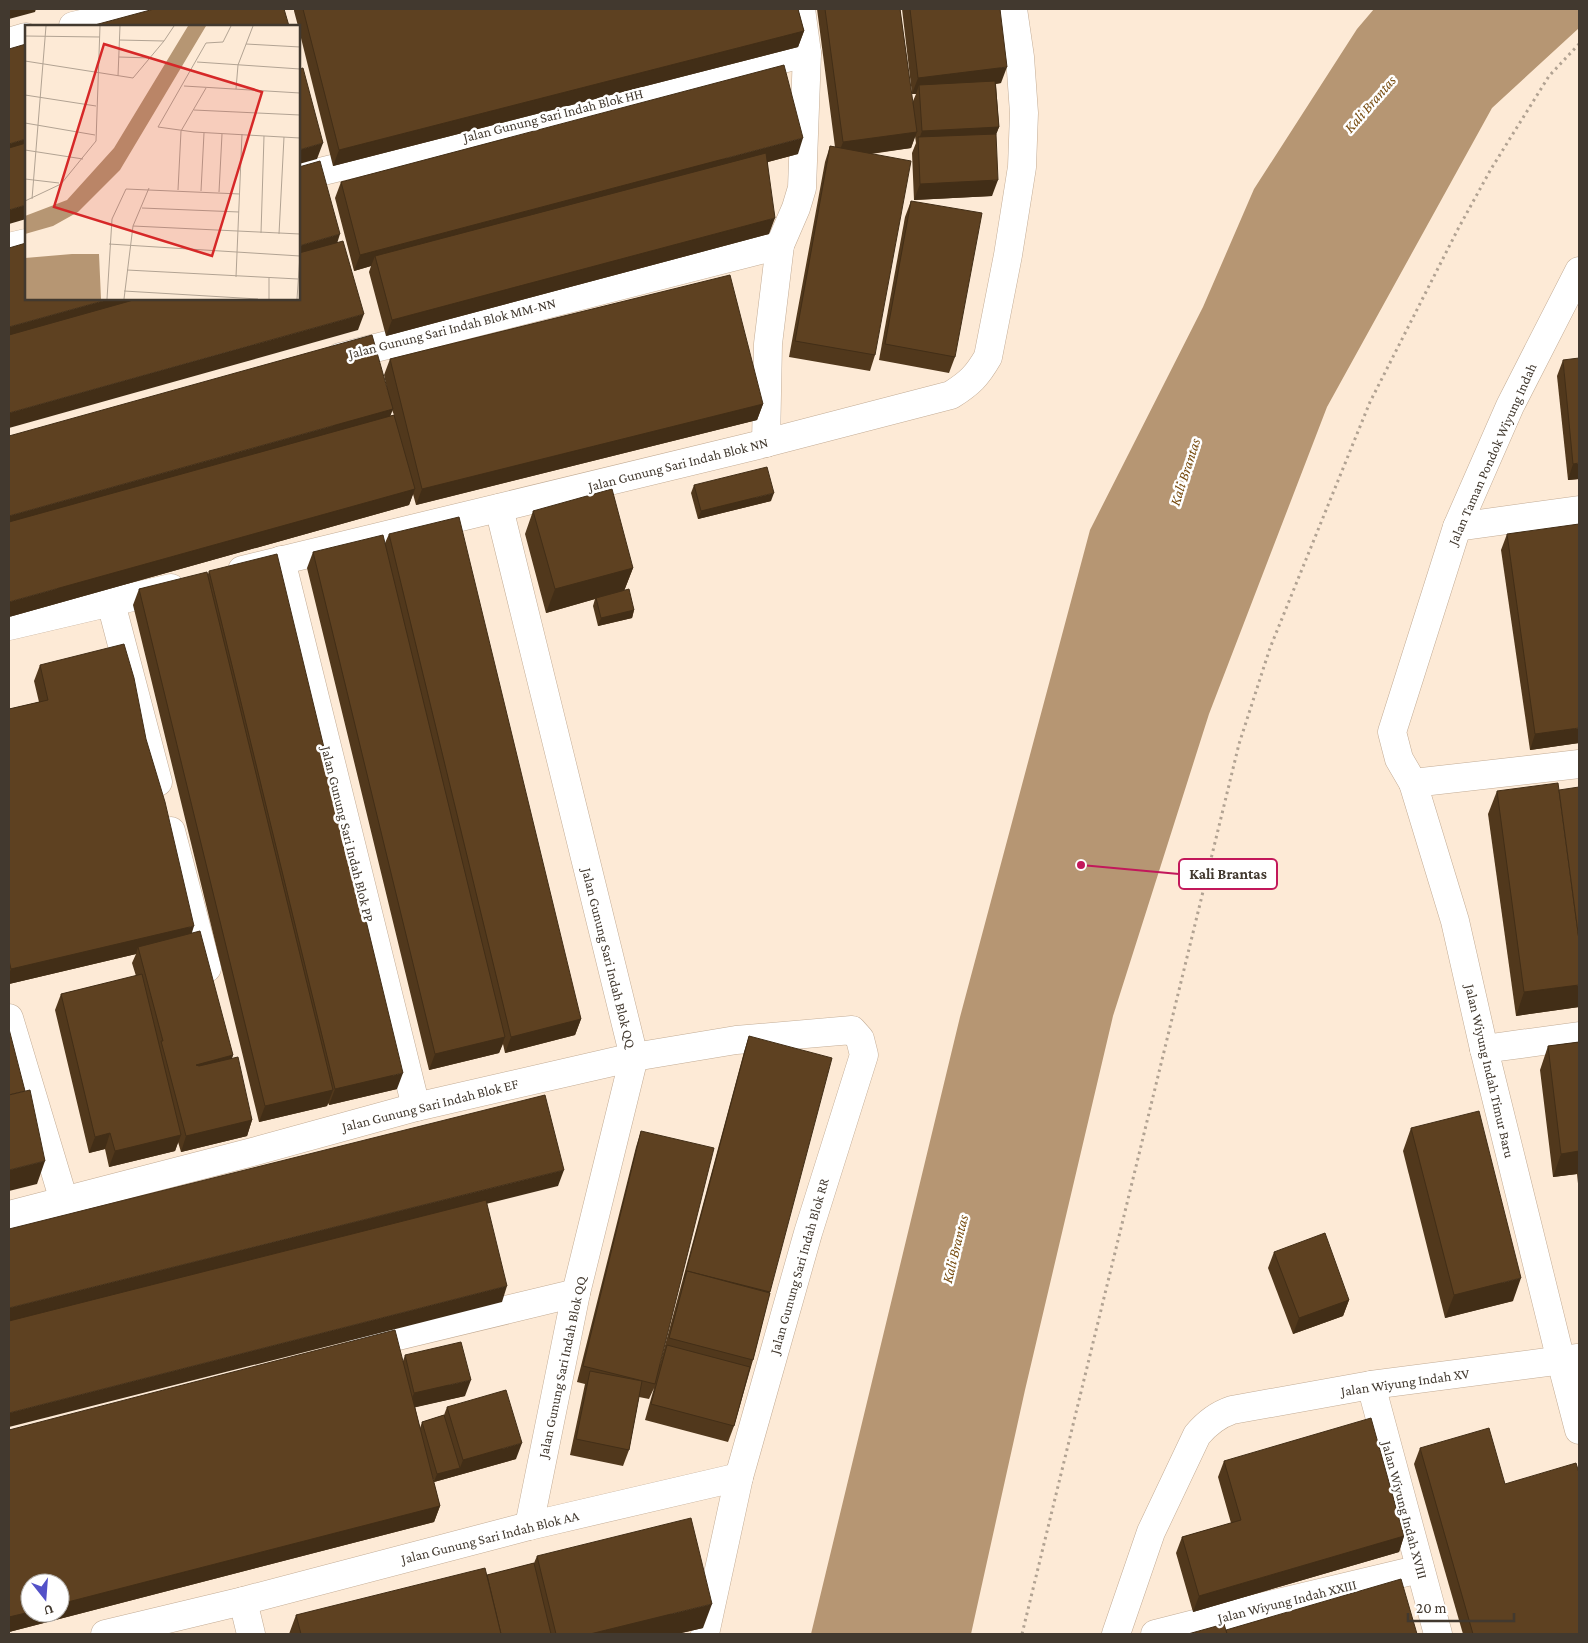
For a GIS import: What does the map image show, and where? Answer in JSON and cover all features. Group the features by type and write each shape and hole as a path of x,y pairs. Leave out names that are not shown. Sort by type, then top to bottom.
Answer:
{"street":[{"path":"77,25 146,9"},
{"path":"766,443 768,344 780,245 796,208 802,188 807,53 801,9"},
{"name":"Jalan Gunung Sari Indah Blok NN","path":"9,626 111,603 766,443 951,395 970,383 988,357 1008,255 1022,167 1024,113 1020,57 1013,9"},
{"path":"9,42 25,38"},
{"name":"Jalan Gunung Sari Indah Blok HH","path":"300,177 807,53"},
{"path":"9,247 25,243"},
{"name":"Jalan Gunung Sari Indah Blok MM-NN","path":"317,363 780,245"},
{"name":"Jalan Taman Pondok Wiyung Indah","path":"1414,783 1398,758 1392,732 1457,527 1510,406 1579,271"},
{"name":"Jalan Gunung Sari Indah Blok QQ","path":"499,508 634,1057 576,1293 529,1526"},
{"path":"1457,527 1579,510"},
{"name":"Jalan Gunung Sari Indah Blok PP","path":"281,560 416,1107"},
{"path":"111,603 212,987"},
{"path":"1414,783 1579,764"},
{"name":"Jalan Wiyung Indah Timur Baru","path":"1414,783 1455,921 1484,1050 1570,1359 1579,1430"},
{"path":"9,1018 64,1202"},
{"name":"Jalan Gunung Sari Indah Blok EF","path":"9,1215 64,1202 253,1141 416,1107 634,1057 736,1040 852,1030 860,1044"},
{"path":"1484,1050 1579,1036"},
{"name":"Jalan Gunung Sari Indah Blok RR","path":"705,1634 738,1478 860,1044"},
{"path":"335,1352 576,1293"},
{"name":"Jalan Wiyung Indah XV","path":"1116,1634 1151,1532 1197,1435 1214,1418 1232,1410 1371,1385 1570,1359"},
{"name":"Jalan Wiyung Indah XVIII","path":"1371,1385 1438,1634"},
{"name":"Jalan Gunung Sari Indah Blok AA","path":"105,1634 243,1601 529,1526 738,1478"},
{"name":"Jalan Wiyung Indah XXIII","path":"1155,1634 1420,1570"},
{"path":"243,1601 251,1634"}],"path":[{"path":"1022,1634 1239,744 1270,648 1370,402 1458,229 1491,169 1549,76 1579,44"}],"water":[{"name":"Kali Brantas","path":"1374,9 1579,9 1579,28 1492,108 1327,407 1209,714 1113,1016 1025,1390 971,1634 811,1634 960,1017 1090,530 1203,307 1254,189 1357,29"}],"building":[{"path":"154,9 284,9 289,25 95,25"},
{"path":"303,9 798,9 804,31 339,150"},
{"path":"825,9 900,9 917,132 843,142"},
{"path":"910,9 1000,9 1007,67 918,78"},
{"path":"25,44 25,139 9,144 9,49"},
{"path":"784,65 803,138 360,255 341,182"},
{"path":"303,68 323,143 300,150 300,69"},
{"path":"995,81 999,127 922,131 919,85"},
{"path":"996,134 998,180 920,184 918,137"},
{"path":"25,143 25,205 9,210 9,148"},
{"path":"830,146 911,161 875,355 795,341"},
{"path":"766,153 775,218 392,320 375,256"},
{"path":"320,161 340,234 300,246 300,167"},
{"path":"911,201 982,213 955,357 885,344"},
{"path":"343,241 364,314 9,413 9,335 133,300 300,300 300,253"},
{"path":"25,243 25,300 106,300 9,327 9,248"},
{"path":"730,275 763,404 422,489 390,359"},
{"path":"372,335 393,409 9,516 9,436"},
{"path":"1579,358 1579,463 1573,464 1563,360"},
{"path":"394,415 415,489 9,602 9,522"},
{"path":"767,467 774,493 701,511 694,485"},
{"path":"612,489 633,568 555,589 533,511"},
{"path":"459,517 581,1019 511,1037 389,534"},
{"path":"1579,524 1579,728 1535,734 1507,534"},
{"path":"383,535 505,1037 435,1054 313,552"},
{"path":"277,554 403,1073 335,1089 209,571"},
{"path":"207,572 333,1090 265,1106 139,589"},
{"path":"629,589 634,610 601,618 596,598"},
{"path":"124,644 134,678 146,739 165,802 194,926 11,969 9,960 9,709 48,700 40,665"},
{"path":"1558,783 1579,940 1579,985 1524,992 1497,791"},
{"path":"1579,787 1579,940 1559,790"},
{"path":"200,931 233,1055 196,1065 199,1066 238,1057 252,1120 186,1136 138,947"},
{"path":"142,974 181,1135 115,1151 110,1133 95,1137 61,994"},
{"path":"9,1029 25,1091 9,1095"},
{"path":"749,1036 832,1058 770,1292 687,1271 684,1279"},
{"path":"1579,1042 1579,1151 1561,1154 1548,1046"},
{"path":"30,1090 45,1161 9,1170 9,1095"},
{"path":"545,1095 564,1170 9,1308 9,1229"},
{"path":"1479,1111 1521,1278 1454,1295 1411,1128"},
{"path":"641,1131 714,1148 655,1384 583,1366"},
{"path":"486,1200 507,1286 9,1413 9,1321"},
{"path":"1325,1233 1349,1300 1299,1318 1274,1252"},
{"path":"687,1271 770,1293 753,1360 669,1338"},
{"path":"395,1330 440,1506 70,1601 70,1573 20,1573 20,1614 9,1617 9,1430"},
{"path":"461,1342 471,1380 414,1393 405,1355"},
{"path":"667,1345 750,1367 734,1426 651,1404"},
{"path":"590,1371 642,1381 629,1450 576,1439"},
{"path":"506,1390 522,1443 463,1460 447,1407"},
{"path":"444,1415 460,1468 437,1474 422,1422"},
{"path":"1371,1418 1404,1536 1199,1596 1182,1537 1241,1520 1224,1461"},
{"path":"1489,1428 1505,1484 1576,1463 1579,1473 1579,1634 1473,1634 1420,1448"},
{"path":"691,1518 712,1604 590,1634 556,1634 537,1556"},
{"path":"534,1563 551,1634 501,1634 487,1575"},
{"path":"485,1568 501,1634 301,1634 296,1615"},
{"path":"1401,1579 1417,1634 1227,1634 1226,1630"},
{"path":"1224,1624 1227,1634 1188,1634"}],"place":[{"name":"Kali Brantas","path":"1081,865"}]}
